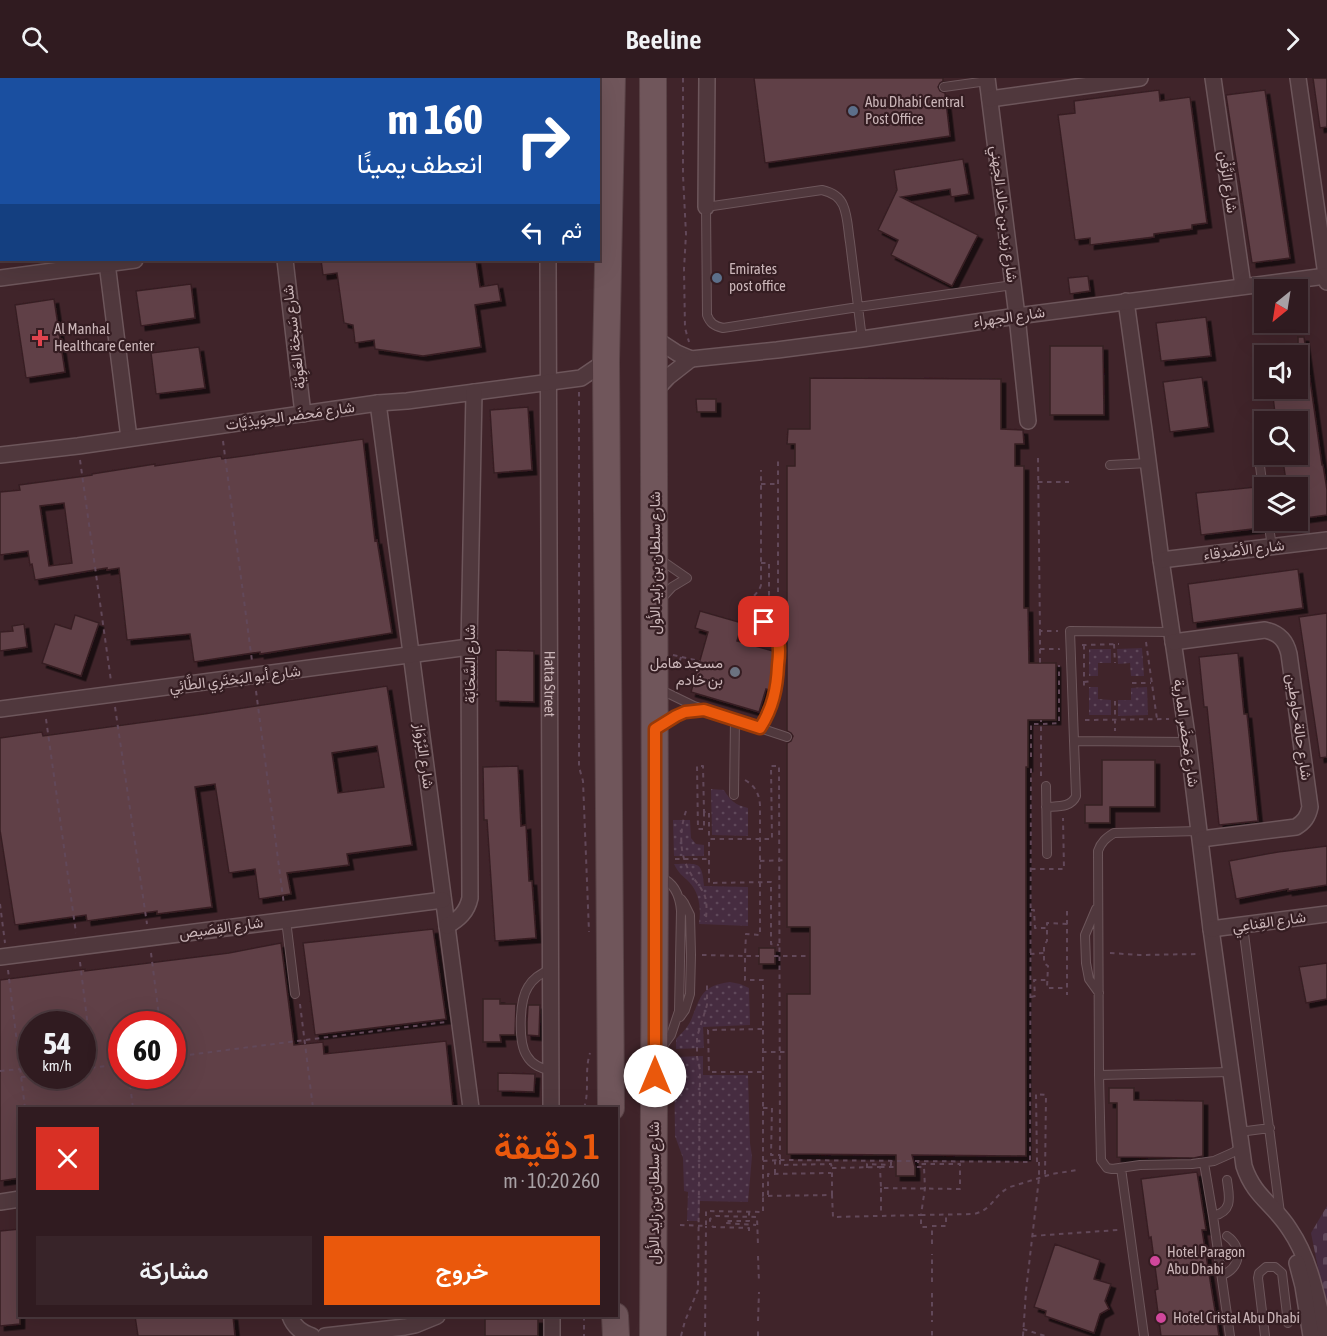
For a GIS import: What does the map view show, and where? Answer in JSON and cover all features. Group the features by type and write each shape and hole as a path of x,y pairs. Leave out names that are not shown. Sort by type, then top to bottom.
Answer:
{"main road":[{"path":"607,1103 606,360 612,78"},
{"name":"شارع سلطان بن زايد الأول","path":"653,78 655,729 663,867 655,1055 653,1336"},
{"path":"615,1317 616,1336"}],"street":[{"path":"706,207 707,78"},
{"path":"990,99 1075,83 1140,78"},
{"name":"شارع الزَّفْن","path":"1213,78 1243,286"},
{"path":"1298,78 1327,279"},
{"name":"شارع زيد بن خالد الجهني","path":"987,79 1028,421"},
{"path":"0,278 126,261"},
{"name":"شارع سَبخة العَوِيَّة","path":"285,261 303,414"},
{"name":"Hatta Street","path":"548,261 551,1107"},
{"path":"107,263 129,438"},
{"name":"شارع الجهراء","path":"690,353 777,350 1126,301 1243,286 1327,279"},
{"name":"شارع مَحضَر المارية","path":"1126,301 1185,719 1214,954 1244,1166 1257,1193 1281,1217 1297,1240 1308,1266 1326,1336"},
{"path":"654,338 677,352 690,353"},
{"path":"654,392 690,353"},
{"name":"شارع مَحضَر الحِوَيذِيَّات","path":"581,382 606,360"},
{"name":"شارع مَحضَر الحِوَيذِيَّات","path":"0,455 548,382 581,382 606,387"},
{"name":"شارع السَّحَابَة","path":"447,926 464,913 470,898 469,647 474,392"},
{"name":"شارع البُرْوَاز","path":"378,403 471,1107"},
{"name":"شارع الأصْدِقاء","path":"1161,560 1327,540"},
{"name":"شارع حالة حاوطين","path":"1172,637 1265,630 1279,635 1284,640 1287,647 1310,807 1308,815 1296,827 1200,835"},
{"name":"شارع أبو البَختَرِي الطَّائِي","path":"0,709 469,647"},
{"name":"شارع القِصَيص","path":"3,957 443,900"},
{"name":"شارع القِناعِي","path":"1211,929 1327,914"},
{"name":"شارع مَحضَر المارية","path":"1244,1166 1242,1178 1246,1189 1293,1252 1303,1286 1312,1333"},
{"path":"0,1202 18,1199"},
{"path":"290,1317 299,1330 312,1336"},
{"path":"325,1336 405,1327 434,1317"},
{"path":"552,1317 552,1336"}],"lane":[{"path":"944,87 987,79"},
{"path":"862,339 858,307 848,229 844,207 835,195 822,190 706,207 706,315 712,324 723,328 858,307 1013,285"},
{"path":"1110,465 1148,463"},
{"path":"1260,466 1261,477"},
{"path":"1270,531 1272,547"},
{"path":"757,618 770,627 778,640 779,647 778,676 774,698 760,728"},
{"path":"1046,807 1070,804 1076,796 1070,631 1144,632 1172,637"},
{"path":"655,687 704,710 787,737"},
{"path":"655,729 685,712 704,710"},
{"path":"734,795 735,720"},
{"path":"1074,741 1188,741"},
{"path":"1046,786 1047,854"},
{"path":"1200,835 1114,833 1107,837 1098,851 1101,1160 1107,1168 1112,1169 1140,1165 1204,1163 1223,1158 1241,1148"},
{"path":"655,1055 671,1035 679,1011 680,998 681,911 679,898 672,884 664,878 663,867"},
{"path":"675,1023 685,1010 690,994 690,915 679,898"},
{"path":"1098,905 1086,930 1085,939 1087,974 1099,993"},
{"path":"286,920 295,994"},
{"path":"1243,926 1281,1217"},
{"path":"550,969 533,980 527,987 523,996 521,1015 526,1056 532,1063 550,1071"},
{"path":"1099,1075 1230,1072"},
{"path":"1238,1132 1270,1128"},
{"path":"1204,1163 1230,1336"},
{"path":"1121,1168 1144,1336"},
{"path":"1213,1216 1223,1212 1228,1206 1227,1180"},
{"path":"1222,1275 1232,1270 1238,1260 1236,1244 1227,1236"},
{"path":"1265,1336 1258,1278 1259,1273 1266,1267 1275,1267 1282,1273 1288,1323"}],"path":[{"path":"683,78 685,328 690,353"},
{"path":"581,382 578,394 579,766 583,782 590,940"},
{"path":"78,446 158,1011"},
{"path":"1038,458 1040,663"},
{"path":"761,563 769,563 769,605 778,605 778,459"},
{"path":"757,618 749,613 748,605 760,590 761,470"},
{"path":"1038,482 1069,482"},
{"path":"761,484 778,484"},
{"path":"1040,631 1070,631"},
{"path":"1113,631 1115,663"},
{"path":"1144,632 1157,719"},
{"path":"1084,645 1084,691"},
{"path":"1031,757 1031,724 1059,723 1059,649 1040,649"},
{"path":"681,657 678,666 697,671"},
{"path":"691,659 700,661"},
{"path":"1132,683 1152,682"},
{"path":"1115,701 1115,741"},
{"path":"44,704 86,1011"},
{"path":"1073,720 1185,719"},
{"path":"1041,722 1041,779 1046,779 1046,786"},
{"path":"697,766 704,766 704,812 704,829 698,829 697,766"},
{"path":"709,839 772,839 771,766 779,766 780,1165 831,1164 833,1217 974,1214 991,1205 1003,1190 1045,1176 1077,1170"},
{"path":"1030,1162 1031,767"},
{"path":"705,1336 706,1210 763,1212 764,1196 763,980 745,980 746,934 760,935 760,805 757,791 747,781 734,777"},
{"path":"686,812 681,837 684,860 705,895 706,922"},
{"path":"704,812 709,812 709,883 771,882 771,944 779,945"},
{"path":"663,867 684,860 709,860"},
{"path":"760,861 787,860"},
{"path":"0,904 3,957 18,1056"},
{"path":"1030,910 1034,910 1035,928 1047,928"},
{"path":"1066,911 1067,995"},
{"path":"1067,924 1047,923 1047,941 1044,945 1044,963 1048,966 1047,988 1067,988"},
{"path":"1098,952 1179,956 1214,954"},
{"path":"1030,954 1044,953"},
{"path":"691,955 759,956"},
{"path":"774,956 810,956"},
{"path":"1030,997 1035,996 1034,980 1047,980"},
{"path":"681,1336 698,1290 700,1070 697,1057 697,1037 707,1005 707,981"},
{"path":"295,994 299,994 313,1107"},
{"path":"186,1055 459,1020"},
{"path":"763,1029 708,1030 709,1072 763,1072"},
{"path":"762,1052 787,1052"},
{"path":"584,1107 587,1099 587,1064 590,1053"},
{"path":"0,1071 18,1069"},
{"path":"23,1089 25,1107"},
{"path":"131,1089 133,1107"},
{"path":"1023,1336 1039,1178 1036,1094 1046,1095 1045,1176"},
{"path":"763,1108 772,1108 771,1155 780,1155"},
{"path":"775,1160 775,1174"},
{"path":"763,1161 1046,1162"},
{"path":"867,1168 867,1164 891,1165 891,1161"},
{"path":"881,1188 960,1188 960,1164 918,1164 918,1161"},
{"path":"880,1167 881,1216"},
{"path":"832,1168 896,1167"},
{"path":"915,1167 924,1167 925,1188 921,1227 927,1227"},
{"path":"768,1195 768,1174 832,1173"},
{"path":"764,1196 832,1195"},
{"path":"749,1211 749,1221 727,1221 725,1223 757,1225"},
{"path":"932,1244 932,1226 946,1226 946,1215"},
{"path":"749,1231 749,1228 713,1227 710,1222 712,1217 716,1216 757,1217 758,1245"},
{"path":"680,1225 706,1226"},
{"path":"1032,1236 1130,1229"},
{"path":"932,1254 932,1282"},
{"path":"758,1256 759,1282"},
{"path":"758,1321 759,1292"},
{"path":"932,1293 932,1322"},
{"path":"584,1317 584,1336"},
{"path":"1023,1329 1045,1336"},
{"path":"758,1331 758,1336"},
{"path":"932,1331 932,1336"}],"green space":[{"path":"1142,648 1144,676 1131,676 1130,663 1118,664 1117,649"},
{"path":"1089,649 1111,649 1111,663 1098,663 1098,676 1089,676"},
{"path":"1089,687 1098,687 1098,699 1111,700 1111,715 1089,715"},
{"path":"1147,687 1148,715 1118,716 1118,700 1131,700 1131,688"},
{"path":"711,789 724,790 734,802 748,808 748,836 712,835"},
{"path":"673,820 690,820 691,838 696,844 704,845 704,856 674,856"},
{"path":"674,864 697,865 702,872 704,886 748,887 748,926 699,924 698,896 693,886"},
{"path":"730,982 749,988 750,1025 703,1027 704,1048 676,1049 676,1039 690,1023 703,994 713,986"},
{"path":"703,1056 703,1075 748,1075 752,1156 748,1202 700,1201 699,1221 687,1221 688,1192 684,1191 683,1158 675,1136 674,1057"},
{"path":"1327,1206 1327,1312 1311,1233"}],"building":[{"name":"Abu Dhabi Central Post Office","path":"754,78 943,78 938,87 945,93 950,136 765,163"},
{"path":"1313,78 1327,78 1327,127 1320,128"},
{"path":"1159,90 1160,101 1190,97 1207,223 1192,225 1192,229 1154,234 1154,237 1090,245 1090,238 1075,240 1058,115 1075,113 1074,101"},
{"path":"1265,90 1290,258 1252,263 1226,95"},
{"path":"963,159 969,194 951,197 950,189 901,197 978,235 952,286 891,255 898,240 878,230 897,190 894,170"},
{"path":"321,261 476,261 480,287 498,284 501,301 475,305 481,347 423,356 375,349 374,340 355,343 353,325 344,323 337,273 323,275"},
{"path":"1088,276 1090,291 1070,294 1068,278"},
{"path":"191,284 195,318 141,326 136,291"},
{"name":"Al Manhal Healthcare Center","path":"54,299 65,372 26,378 15,305"},
{"path":"1206,317 1211,356 1161,361 1156,323"},
{"path":"1298,337 1304,337 1305,345 1298,345"},
{"path":"1050,346 1103,346 1104,415 1050,415"},
{"path":"199,347 205,388 156,394 151,353"},
{"path":"1308,365 1327,490 1327,515 1308,518 1308,477 1285,477 1284,465 1308,465 1308,411 1275,411 1273,399 1308,399"},
{"path":"1202,377 1209,427 1170,432 1163,382"},
{"path":"810,378 1001,379 1001,429 1023,430 1024,444 1015,444 1015,466 1024,466 1024,608 1028,608 1029,663 1056,663 1056,720 1028,720 1026,1156 912,1155 915,1176 896,1176 896,1155 787,1154 787,994 810,994 810,927 787,927 787,743 793,736 787,731 787,466 795,466 795,444 787,444 788,429 810,429"},
{"path":"696,399 716,399 716,412 697,412"},
{"path":"528,407 532,470 494,473 490,410"},
{"path":"363,439 375,541 377,540 392,633 194,662 190,634 127,640 119,568 35,580 28,551 0,555 0,492 20,490 19,485 155,464 155,466 221,456 222,459","holes":["64,503 72,563 49,566 40,506"]},
{"path":"1254,487 1254,529 1201,535 1196,493"},
{"path":"1298,569 1303,608 1193,623 1188,584"},
{"name":"مسجد هامل بن خادم","path":"700,611 742,623 737,641 773,651 772,680 769,690 766,689 759,712 691,692 708,632 695,628"},
{"path":"1327,613 1327,757 1320,758 1299,617"},
{"path":"75,615 99,623 81,676 42,663 55,624 71,629"},
{"path":"24,624 27,647 0,651 0,632 13,631 12,626"},
{"path":"496,650 534,651 534,702 496,701"},
{"path":"1238,653 1258,821 1219,825 1207,707 1204,707 1199,657"},
{"path":"387,686 412,845 347,854 349,865 287,873 291,894 259,899 255,869 229,873 215,784 195,787 212,907 157,914 157,911 87,921 86,915 15,925 0,830 0,738 42,732 43,736","holes":["377,746 384,787 338,793 332,753"]},
{"path":"1102,760 1155,760 1155,807 1110,807 1110,823 1085,823 1085,805 1102,805"},
{"path":"518,766 521,826 526,825 529,881 532,881 536,938 495,941 487,820 484,820 483,767"},
{"path":"1327,846 1327,885 1288,891 1288,889 1236,899 1229,861"},
{"path":"433,929 446,1019 315,1035 303,943"},
{"path":"281,943 294,1045 323,1042 324,1054 446,1041 453,1107 18,1107 18,1178 0,1181 0,980 85,969 85,971 229,953"},
{"path":"759,948 775,948 775,964 759,964"},
{"path":"1327,963 1327,999 1306,1003 1299,967"},
{"path":"483,999 500,999 500,1004 516,1004 515,1035 500,1035 501,1042 483,1042"},
{"path":"528,1005 540,1005 539,1036 527,1035"},
{"path":"498,1073 535,1074 534,1092 498,1091"},
{"path":"1109,1088 1134,1088 1134,1100 1203,1101 1203,1156 1194,1158 1117,1157 1117,1103 1109,1103"},
{"path":"1197,1172 1206,1230 1202,1230 1219,1336 1161,1336 1155,1290 1158,1289 1141,1179"},
{"path":"18,1229 18,1317 20,1317 20,1324 0,1326 0,1231"},
{"path":"1055,1244 1100,1260 1094,1279 1111,1284 1105,1301 1109,1309 1100,1314 1094,1333 1045,1316 1046,1311 1034,1307"},
{"path":"135,1317 233,1317 235,1336 138,1336"},
{"path":"485,1319 538,1319 538,1336 485,1336"}],"place":[{"name":"Abu Dhabi Central Post Office","path":"853,111"},
{"name":"Emirates post office","path":"717,278"},
{"name":"Al Manhal Healthcare Center","path":"40,338"},
{"name":"مسجد هامل بن خادم","path":"735,672"},
{"name":"Hotel Paragon Abu Dhabi","path":"1155,1261"},
{"name":"Hotel Cristal Abu Dhabi","path":"1161,1318"}],"route":[{"path":"655,1076 655,729 685,712 704,710 760,728 774,698 779,655 778,640 764,622"}]}
